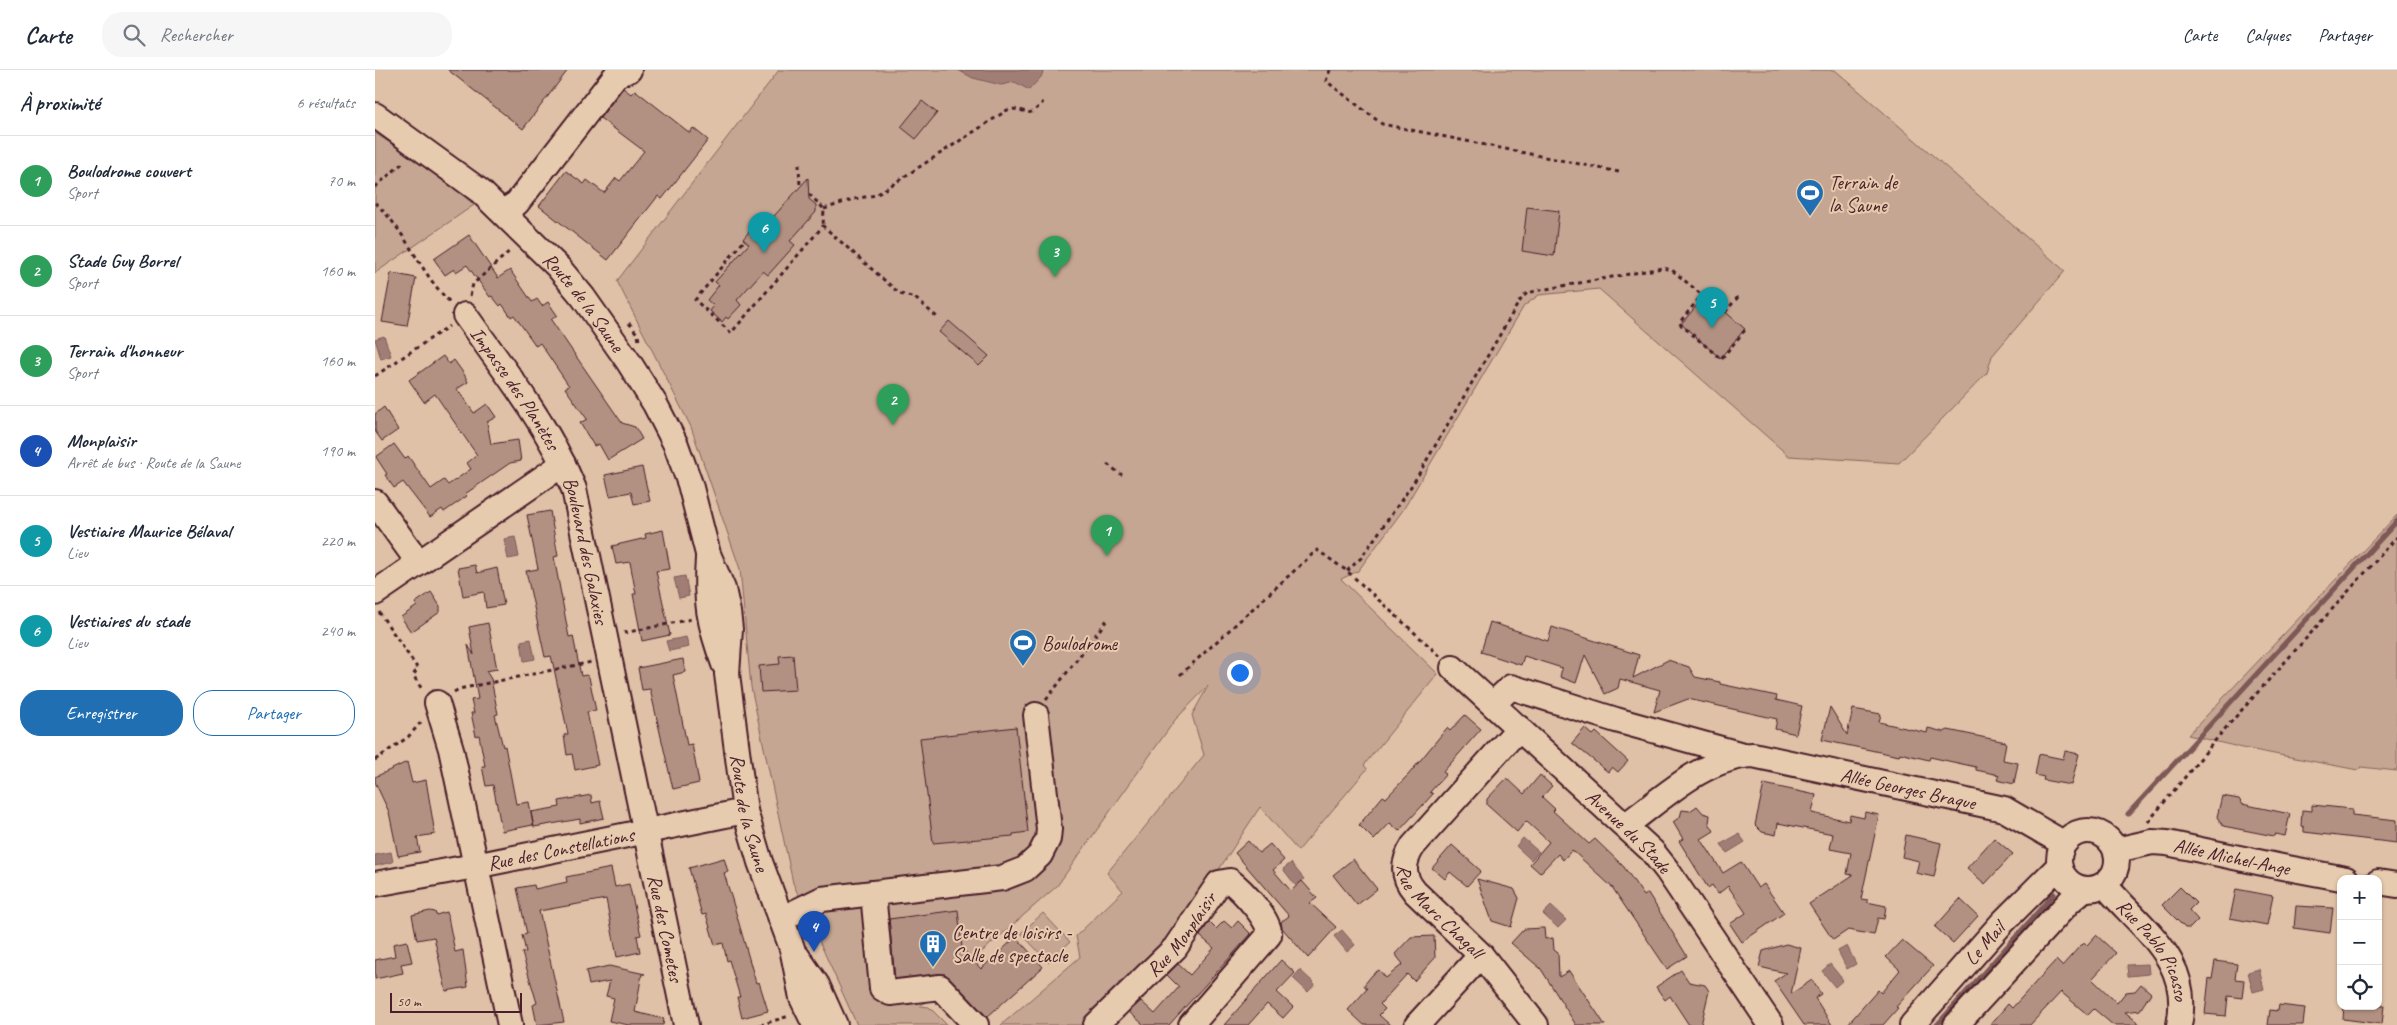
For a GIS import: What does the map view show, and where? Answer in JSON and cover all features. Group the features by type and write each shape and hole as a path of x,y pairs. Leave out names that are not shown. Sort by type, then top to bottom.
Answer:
{"street":[{"path":"503,212 517,203 615,75 629,70"},
{"name":"Route de la Saune","path":"375,115 457,172 503,212 558,267 583,297 628,361 655,404 682,462 708,554 706,591 709,616 712,632 727,674 745,811 760,862 792,948 801,998 815,1025"},
{"name":"Impasse des Planètes","path":"465,315 525,400 553,443 563,464"},
{"name":"Boulevard des Galaxies","path":"375,593 563,464 574,489 646,831"},
{"path":"375,502 419,563"},
{"name":"Avenue du Stade","path":"1453,668 1626,825 1667,870 1771,1025"},
{"name":"Allée Georges Braque","path":"1493,704 1511,687 1616,720 1745,756"},
{"path":"437,703 451,749 510,1025"},
{"path":"781,919 822,898 1002,878 1025,869 1040,855 1048,839 1049,829 1035,715"},
{"name":"Rue Marc Chagall","path":"1519,728 1413,846 1404,865 1408,884 1481,955 1536,1025"},
{"name":"Allée Georges Braque","path":"1626,825 1704,770 1731,758 1763,756 2004,808 2061,855"},
{"name":"Rue des Constellations","path":"375,884 475,866 745,811"},
{"path":"2092,830 2107,836 2127,848 2116,869 2094,887 2068,881 2061,855 2075,832 2092,830"},
{"name":"Rue des Cometes","path":"646,831 686,1025"},
{"name":"Allée Michel-Ange","path":"2127,848 2153,842 2167,843 2281,868 2337,877"},
{"name":"Le Mail","path":"1912,1025 2061,855"},
{"name":"Rue Monplaisir","path":"1104,1023 1175,948 1219,882 1230,881 1266,921 1270,930 1269,935 1266,941 1191,1025"},
{"path":"2382,883 2397,885"},
{"name":"Le Mail","path":"1956,1025 2070,901 2094,887"},
{"name":"Rue Pablo Picasso","path":"2094,887 2157,942 2173,964 2181,992 2182,1005 2179,1025"},
{"path":"873,893 882,988 884,991 890,993 940,987 976,1025"},
{"name":"Route de la Saune","path":"792,948 817,985 835,1025"},
{"path":"1417,1025 1481,955"}],"path":[{"path":"1330,70 1325,81 1382,124 1619,172"},
{"path":"824,209 854,199 876,195 1009,109 1030,114 1043,102"},
{"path":"375,187 411,156"},
{"path":"799,164 800,187"},
{"path":"743,242 695,300 731,333 823,226 824,209 809,194"},
{"path":"375,203 389,216 445,296 465,315"},
{"path":"823,226 900,294 915,298 937,317"},
{"path":"375,376 465,315 473,284 515,245"},
{"path":"1347,571 1361,558 1405,497 1519,302 1526,294 1544,289 1662,268 1672,270 1703,296 1679,323 1721,359 1745,330"},
{"path":"1725,312 1738,297"},
{"path":"1107,464 1122,475"},
{"path":"2127,848 2186,774 2397,537"},
{"path":"1180,675 1317,550 1347,571 1453,668"},
{"path":"375,606 418,669 413,675 421,689 437,703"},
{"path":"620,635 696,618"},
{"path":"1035,715 1107,620"},
{"path":"375,760 408,737 437,703 459,689 593,662 597,658"},
{"path":"760,1025 792,1016"}],"shaded area":[{"path":"779,70 1835,70 2065,271 1992,356 1987,373 1899,463 1789,456 1599,289 1539,295 1524,306 1403,510 1358,571 1341,579 1438,674 1364,765 1367,769 1298,851 1260,807 1179,930 1161,952 1081,1025 1001,1025 1080,957 1076,936 1123,891 1107,873 1204,755 1192,715 1208,686 1175,720 1057,886 920,1006 929,1007 947,1025 857,1025 793,883 751,687 740,569 691,427 617,281"},
{"path":"958,70 1044,70 1041,77 1029,90 1015,82 1001,85 973,78"},
{"path":"375,133 444,178 474,205 375,273"},
{"path":"384,336 391,356 381,359 375,339"},
{"path":"2397,515 2397,771 2361,767 2358,770 2243,748 2188,735"},
{"path":"515,537 519,557 508,559 504,539"},
{"path":"685,576 689,596 679,598 674,578"},
{"path":"686,637 689,647 669,651 666,641"},
{"path":"531,639 535,659 524,661 521,641"},
{"path":"1739,834 1745,842 1727,853 1721,844"},
{"path":"1523,838 1539,852 1531,860 1516,846"},
{"path":"391,852 393,862 375,866 375,855"},
{"path":"1291,863 1304,879 1296,886 1283,869"},
{"path":"1551,906 1566,920 1558,928 1543,914"},
{"path":"1043,913 1070,942 1048,962 1021,933"},
{"path":"1342,930 1355,945 1347,952 1334,936"},
{"path":"1847,946 1856,964 1847,969 1838,951"},
{"path":"1830,964 1843,980 1835,987 1822,971"},
{"path":"2148,964 2149,974 2128,976 2127,965"},
{"path":"2259,969 2264,989 2253,992 2248,972"},
{"path":"1300,970 1315,984 1308,992 1293,978"}],"building":[{"path":"448,70 568,70 523,129"},
{"path":"623,88 631,94 635,90 690,133 693,128 708,140 662,199 658,196 608,260 539,206 566,171 584,184 587,180 604,193 616,178 620,181 644,151 600,118"},
{"path":"922,101 937,113 916,139 901,127"},
{"path":"808,178 809,199 816,205 816,212 790,241 795,245 768,275 763,271 737,300 741,305 728,319 726,317 722,322 710,311 714,306 707,300 719,285 715,282 749,244 743,239 752,228 758,234"},
{"path":"1527,207 1559,211 1554,256 1522,251"},
{"path":"469,235 498,278 510,270 532,302 537,299 542,306 548,302 557,315 551,320 622,423 635,427 642,439 608,460 599,444 594,446 580,423 587,419 565,388 569,386 540,343 536,346 514,315 511,317 502,304 500,306 492,296 490,297 467,265 456,272 454,269 445,275 434,259"},
{"path":"391,273 416,278 407,326 382,322"},
{"path":"1706,295 1745,329 1720,358 1681,324"},
{"path":"949,321 989,356 979,366 939,332"},
{"path":"443,356 449,364 454,360 464,374 468,382 457,389 474,413 487,404 496,417 487,422 491,444 518,440 521,461 510,463 465,494 467,496 444,512 442,509 430,517 403,482 394,488 376,457 394,444 405,459 408,456 431,489 444,480 448,485 471,469 467,463 477,455 435,394 424,402 409,380"},
{"path":"384,407 398,430 382,441 375,431 375,414"},
{"path":"642,467 650,501 634,504 631,492 610,496 605,475"},
{"path":"550,511 558,556 554,557 569,637 573,636 581,676 586,675 589,677 596,711 587,712 598,765 575,770 572,754 567,755 564,735 568,734 553,664 551,656 545,657 526,571 538,569 527,515"},
{"path":"663,530 670,569 656,571 670,635 642,641 633,594 636,594 630,562 616,564 612,546 646,538 645,534"},
{"path":"475,565 477,573 497,568 504,605 486,608 484,592 463,596 458,568"},
{"path":"431,592 440,606 440,612 411,632 401,617 417,606 415,603"},
{"path":"1490,622 1548,641 1552,627 1639,655 1633,678 1668,660 1689,667 1695,677 1777,696 1776,700 1802,706 1796,734 1775,729 1777,719 1688,699 1654,712 1660,690 1620,679 1618,688 1605,694 1585,655 1576,683 1560,677 1562,668 1524,656 1521,665 1481,652"},
{"path":"488,623 497,669 486,671 491,679 498,714 495,715 503,747 505,746 516,804 529,802 533,825 502,831 493,785 486,786 482,766 485,766 479,735 476,736 471,713 474,713 471,700 478,699 468,645 474,655 469,627"},
{"path":"793,655 796,690 761,692 759,666 780,664 779,656"},
{"path":"683,659 685,672 673,675 687,745 692,744 699,783 673,789 650,689 642,690 638,668"},
{"path":"1830,707 1847,735 1853,709 1881,714 1879,722 1927,733 1928,728 1944,732 1948,730 2006,742 2003,760 2018,763 2014,784 1997,780 1999,775 1976,770 1976,767 1930,757 1929,760 1900,753 1899,756 1822,740"},
{"path":"1465,715 1481,729 1443,772 1446,774 1430,792 1433,794 1399,831 1390,823 1374,840 1359,825 1383,796 1386,798 1409,774 1447,728 1450,731"},
{"path":"1016,727 1028,832 1013,834 1013,836 933,843 920,738"},
{"path":"1585,728 1593,735 1596,732 1628,761 1618,772 1612,767 1608,772 1572,743"},
{"path":"2065,751 2079,754 2071,785 2043,780 2044,777 2035,775 2039,754 2063,759"},
{"path":"407,762 412,783 426,780 435,834 417,837 420,852 398,856 389,812 375,782 375,777"},
{"path":"1540,775 1552,786 1542,797 1555,809 1553,811 1589,844 1595,839 1624,867 1644,896 1648,893 1687,956 1667,969 1612,887 1572,850 1563,860 1558,854 1540,873 1530,864 1549,842 1526,821 1517,832 1487,805 1487,799 1507,778 1524,794"},
{"path":"1764,784 1816,795 1812,813 1849,821 1850,815 1864,818 1865,812 1879,815 1861,899 1886,906 1884,919 1878,918 1874,935 1848,930 1833,940 1809,904 1853,875 1847,874 1851,853 1830,849 1833,834 1778,823 1776,835 1762,832 1755,825"},
{"path":"591,795 592,803 600,801 604,818 580,823 580,819 534,827 531,812 560,807 559,801"},
{"path":"2222,796 2239,799 2242,804 2290,814 2285,836 2275,834 2274,836 2223,826 2217,817"},
{"path":"2312,805 2352,809 2352,815 2397,820 2397,843 2304,832 2304,827 2301,826 2302,810 2312,811"},
{"path":"1697,806 1703,813 1710,815 1709,823 1714,831 1701,839 1723,873 1741,862 1758,888 1764,884 1784,913 1742,942 1730,924 1746,913 1728,886 1718,894 1712,885 1708,888 1679,841 1683,839 1673,822 1680,817 1682,810 1690,811"},
{"path":"1906,835 1941,843 1934,877 1916,873 1919,861 1902,857"},
{"path":"1994,838 2013,854 1985,884 1967,868"},
{"path":"1248,841 1259,853 1270,844 1284,860 1273,870 1291,891 1302,881 1317,898 1310,903 1336,927 1308,958 1282,928 1281,922 1289,916 1235,853"},
{"path":"1452,845 1481,871 1467,886 1450,872 1445,879 1432,868"},
{"path":"724,858 728,872 724,873 756,983 759,982 768,1011 742,1018 737,997 740,997 729,960 727,961 723,943 715,945 706,914 702,915 689,868"},
{"path":"1353,859 1377,889 1357,905 1333,875"},
{"path":"611,868 615,887 629,884 641,935 637,936 640,952 617,957 606,899 539,911 564,1022 537,1025 533,1005 537,1003 522,953 526,952 522,935 527,934 517,888 534,885 535,889 567,882 566,877"},
{"path":"1477,879 1514,889 1519,898 1511,927 1492,921"},
{"path":"2180,887 2196,903 2189,910 2198,920 2190,928 2185,928 2162,905"},
{"path":"2236,889 2273,896 2267,925 2230,918"},
{"path":"1960,899 1978,916 1953,943 1935,927"},
{"path":"2296,906 2333,908 2330,933 2294,928"},
{"name":"Centre de loisirs - Salle de spectacle","path":"958,910 962,948 981,969 1016,937 1043,967 987,1017 945,974 895,979 889,919"},
{"path":"430,911 435,912 436,915 447,912 455,952 463,950 468,987 446,991 434,937 417,940 412,915"},
{"path":"1224,921 1232,928 1238,921 1251,934 1169,1025 1144,1025 1129,1012 1141,1001 1155,1014 1179,987 1167,975 1178,964 1190,975 1214,948 1200,936 1209,922 1216,929"},
{"path":"1544,928 1545,939 1553,938 1554,950 1558,953 1559,977 1569,971 1605,1025 1576,1025 1541,969 1511,943 1524,929"},
{"path":"2096,935 2116,953 2092,979 2117,1003 2126,992 2135,991 2141,984 2151,993 2140,1010 2125,1012 2141,1025 2113,1025 2094,1009 2088,1015 2061,992 2030,1025 1990,1025 2008,1004 2012,1008 2056,960 2062,966 2080,946 2085,943 2087,945"},
{"path":"1434,936 1435,958 1414,981 1407,974 1380,1004 1385,1009 1379,1015 1390,1025 1364,1025 1348,1010 1367,989 1364,985 1373,974 1379,970 1386,978 1403,964 1395,954 1411,937"},
{"path":"1902,940 1933,966 1896,1007 1898,1008 1883,1025 1847,1025 1878,990 1881,993 1900,970 1886,957"},
{"path":"407,941 412,962 401,964 403,973 375,979 375,960 395,956 393,944"},
{"path":"1786,944 1801,948 1791,994 1812,980 1821,994 1815,998 1832,1025 1804,1025 1774,981 1786,973 1759,967 1763,951"},
{"path":"1281,960 1295,973 1277,992 1293,1007 1283,1018 1267,1004 1248,1025 1224,1025"},
{"path":"2215,961 2237,964 2235,979 2244,980 2242,998 2228,996 2226,1016 2205,1014 2209,978 2212,979"},
{"path":"609,966 645,974 642,974 635,1012 664,1019 663,1025 629,1025 609,1021 614,998 606,996 610,981 589,985 586,971"},
{"path":"1681,970 1689,982 1705,985 1709,991 1701,1025 1689,1025 1670,996 1665,1000 1656,987"},
{"path":"2279,1005 2305,1008 2303,1025 2268,1025 2270,1010 2278,1011"},
{"path":"2382,1006 2384,1006 2382,1024 2343,1019 2344,1010 2382,1010"}],"waterway":[{"path":"2128,814 2397,521"},
{"path":"1937,1025 2054,894"}],"place":[{"name":"Terrain de la Saune","path":"1810,217"},
{"name":"Vestiaires du stade","path":"764,253"},
{"name":"Terrain d'honneur","path":"1055,277"},
{"name":"Vestiaire Maurice Bélaval","path":"1712,328"},
{"name":"Stade Guy Borrel","path":"893,425"},
{"name":"Boulodrome couvert","path":"1107,556"},
{"name":"Boulodrome","path":"1023,667"},
{"name":"Monplaisir","path":"814,952"},
{"name":"Centre de loisirs - Salle de spectacle","path":"933,968"}]}
